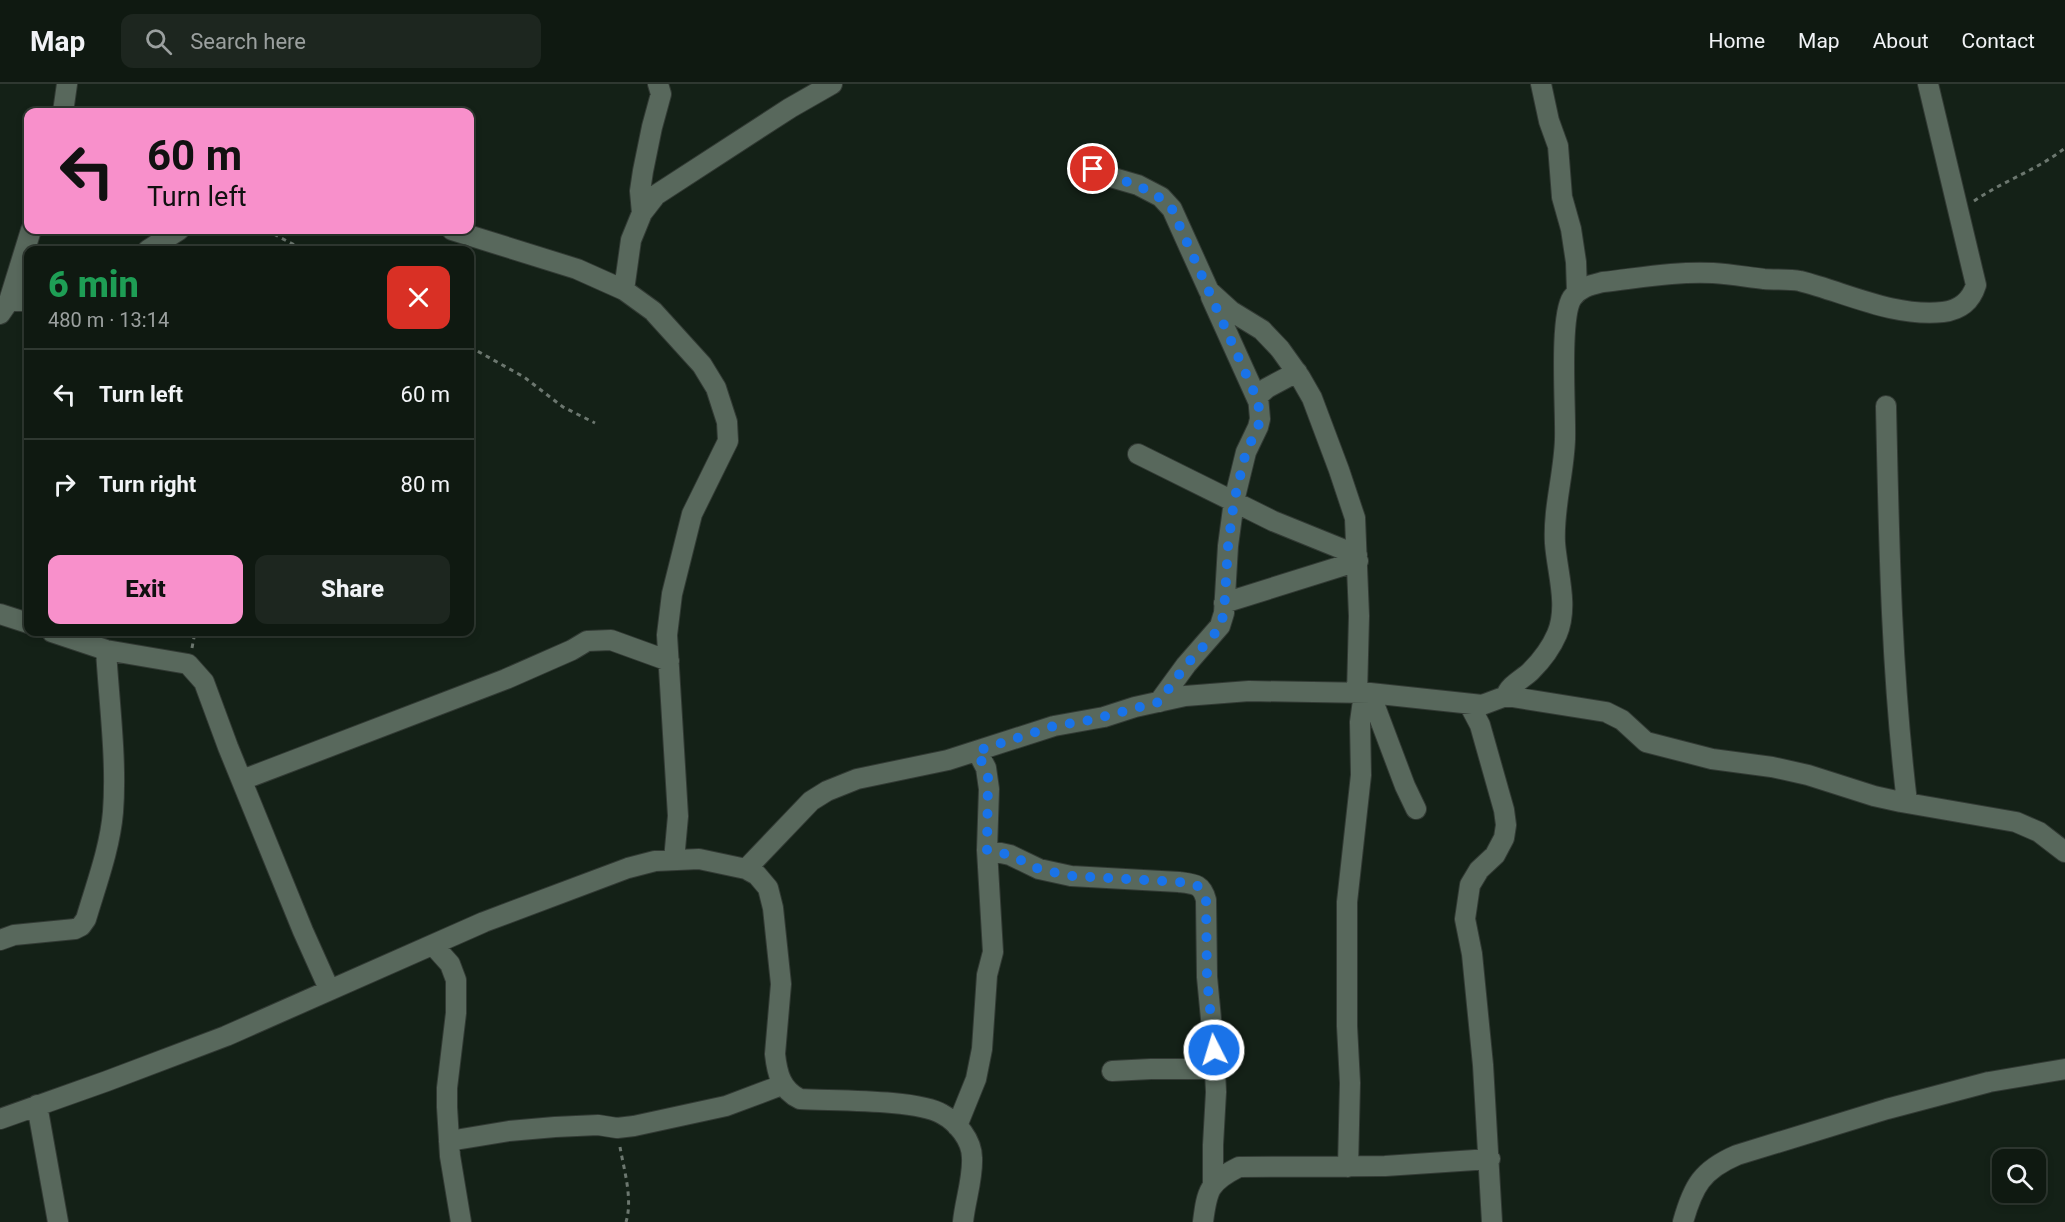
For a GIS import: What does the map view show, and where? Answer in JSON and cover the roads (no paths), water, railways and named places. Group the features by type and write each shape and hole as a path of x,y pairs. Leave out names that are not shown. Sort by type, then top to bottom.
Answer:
{"street":[{"path":"64,108 67,84"},
{"path":"642,213 640,191 643,171 651,127 662,94 658,84"},
{"path":"624,290 631,240 642,213 657,195 790,108 832,84"},
{"path":"1541,84 1549,121 1558,146 1562,197 1571,229 1576,262 1577,292"},
{"path":"1506,696 1507,691 1550,649 1558,631 1562,592 1555,534 1565,441 1565,338 1570,301 1586,286 1603,282 1712,273 1799,281 1884,307 1941,312 1954,310 1965,304 1976,285 1928,84"},
{"path":"1082,160 1107,176 1138,185 1161,197 1172,209 1258,401 1260,419 1246,452 1234,501 1224,613 1220,626 1186,665 1159,702"},
{"path":"153,246 173,234"},
{"path":"465,234 577,269 624,290 653,311 702,366 716,388 727,422 728,441 692,514 672,594 667,635 678,816 674,860"},
{"path":"4,307 24,250"},
{"path":"1209,290 1231,312 1262,330 1297,372 1312,398 1354,518 1364,693 1360,722 1361,776 1347,902 1347,1026 1350,1083 1348,1167"},
{"path":"4,307 24,302"},
{"path":"1258,401 1260,393 1297,372"},
{"path":"1886,406 1892,641 1907,802"},
{"path":"1138,454 1273,520 1358,558"},
{"path":"1224,603 1358,558"},
{"path":"0,614 24,622"},
{"path":"64,636 106,650 188,664 204,682 228,747 329,989"},
{"path":"243,780 506,679 587,641 611,640 669,661"},
{"path":"0,940 14,935 75,929 81,926 86,919 105,853 113,813 106,650"},
{"path":"746,869 811,801 827,791 857,779 892,770 927,765 1054,726 1095,719 1185,696 1296,690 1364,693 1482,705 1506,696 1606,712 1622,720 1646,742 1712,759 1772,767 1808,775 1875,796 2016,822 2039,832 2065,852"},
{"path":"1364,693 1416,809"},
{"path":"1469,704 1480,725 1504,810 1506,825 1504,838 1495,855 1479,870 1470,885 1465,919 1472,954 1481,1042 1490,1159 1492,1222"},
{"path":"957,1125 968,1101 978,1069 982,1049 986,986 993,952 987,850 988,776 977,751"},
{"path":"987,850 1010,855 1039,869 1071,876 1196,884 1204,891 1207,978 1215,1069 1214,1185"},
{"path":"0,1119 107,1082 226,1036 484,922 628,868 655,861 699,859 746,869 757,875 768,888 773,908 781,984 776,1054 778,1075 782,1085 800,1099 921,1107 941,1113 957,1125 970,1145 973,1157 963,1222"},
{"path":"434,945 450,964 456,980 454,1046 447,1088 449,1142 460,1222"},
{"path":"1112,1071 1151,1068 1215,1069"},
{"path":"1683,1222 1691,1197 1701,1179 1718,1163 1737,1155 1887,1109 1989,1082 2065,1069"},
{"path":"449,1142 509,1131 555,1127 598,1125 617,1128 726,1106 782,1085"},
{"path":"37,1105 58,1222"},
{"path":"1203,1222 1206,1195 1226,1174 1239,1167 1385,1166 1490,1159"}]}
